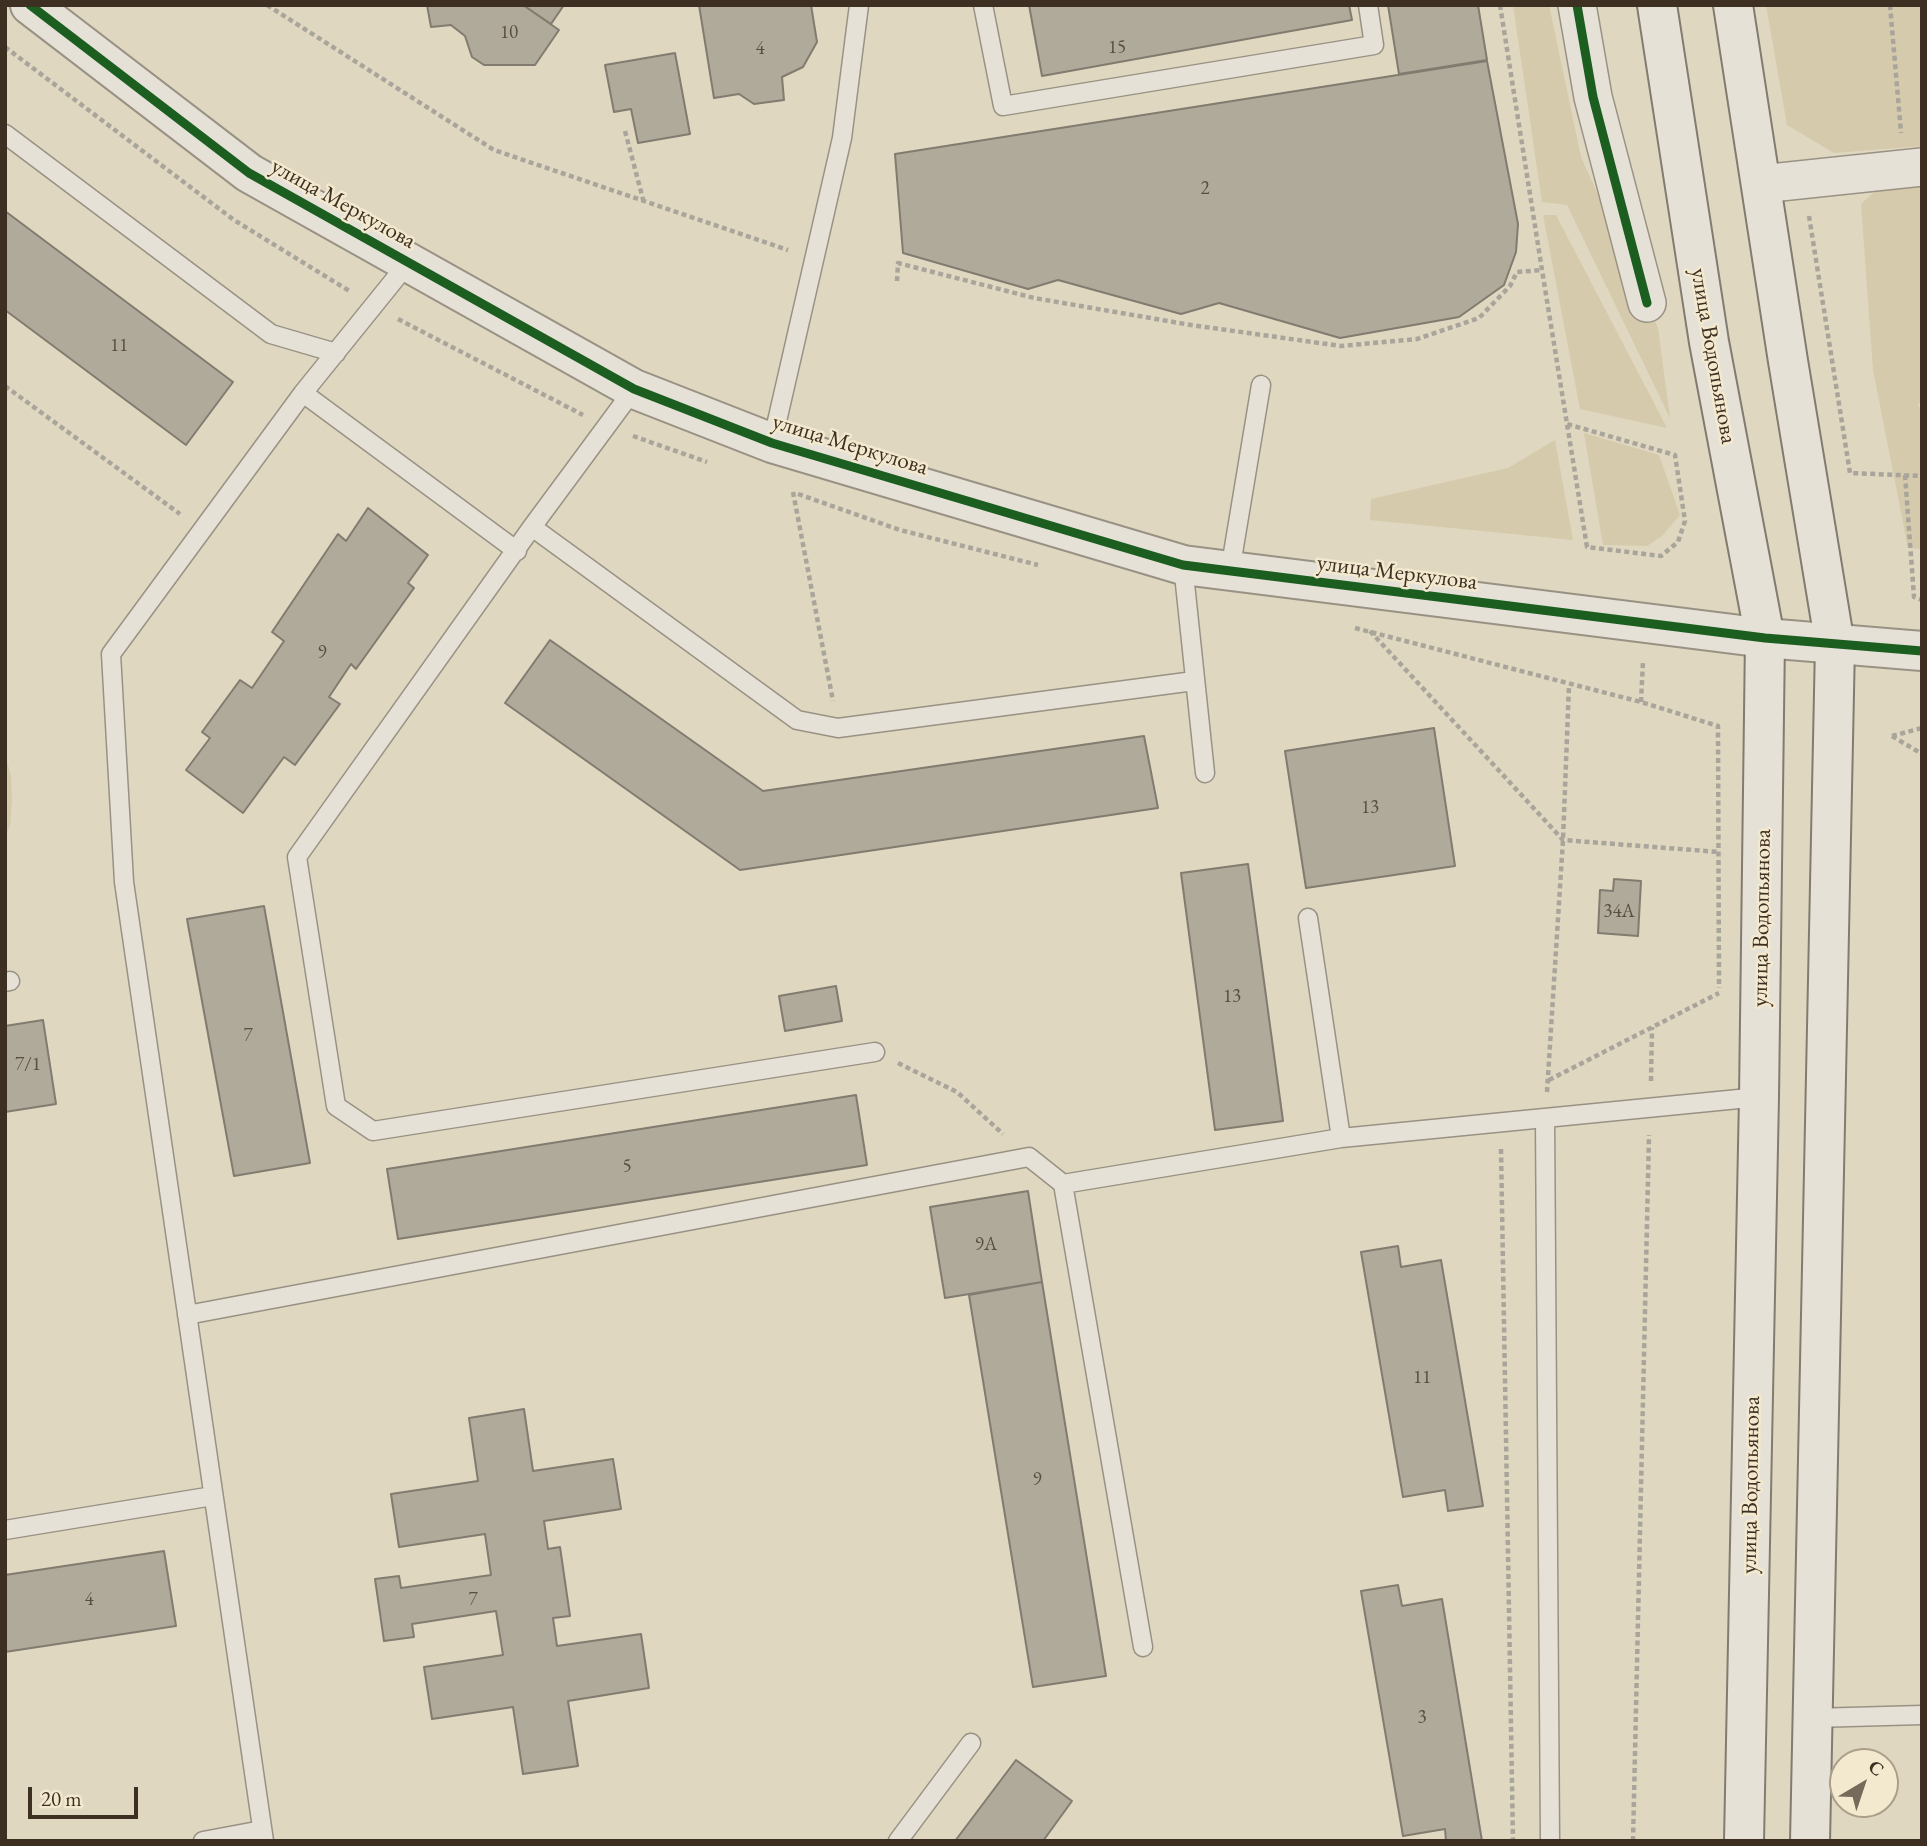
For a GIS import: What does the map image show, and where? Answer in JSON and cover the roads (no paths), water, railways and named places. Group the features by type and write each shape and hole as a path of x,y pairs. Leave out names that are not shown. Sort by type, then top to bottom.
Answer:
{"main road":[{"name":"улица Меркулова","path":"30,5 248,173 634,390 772,443 1182,565 1765,638 1922,651"},
{"name":"улица Водопьянова","path":"1657,5 1709,342 1765,638 1744,1841"},
{"path":"1733,5 1835,645 1810,1841"}],"street":[{"path":"1577,5 1593,97 1647,303"},
{"path":"1761,184 1913,168"}],"lane":[{"path":"772,443 842,138 859,5"},
{"path":"983,5 1003,106 1374,45 1368,5"},
{"path":"5,134 271,334 336,353"},
{"path":"203,1841 263,1835 124,882 111,654 303,393 408,263"},
{"path":"1230,571 1261,385"},
{"path":"634,390 532,527 297,857 336,1106 373,1131 875,1052"},
{"path":"303,393 517,551"},
{"path":"532,527 797,720 838,728 1194,681"},
{"path":"1182,565 1205,773"},
{"path":"1308,918 1341,1138"},
{"path":"1063,1184 1341,1138 1759,1097"},
{"path":"1545,1118 1550,1841"},
{"path":"187,1315 1029,1157 1063,1184 1143,1647"},
{"path":"5,1530 213,1496"},
{"path":"1813,1718 1922,1715"},
{"path":"898,1841 971,1743"}]}
